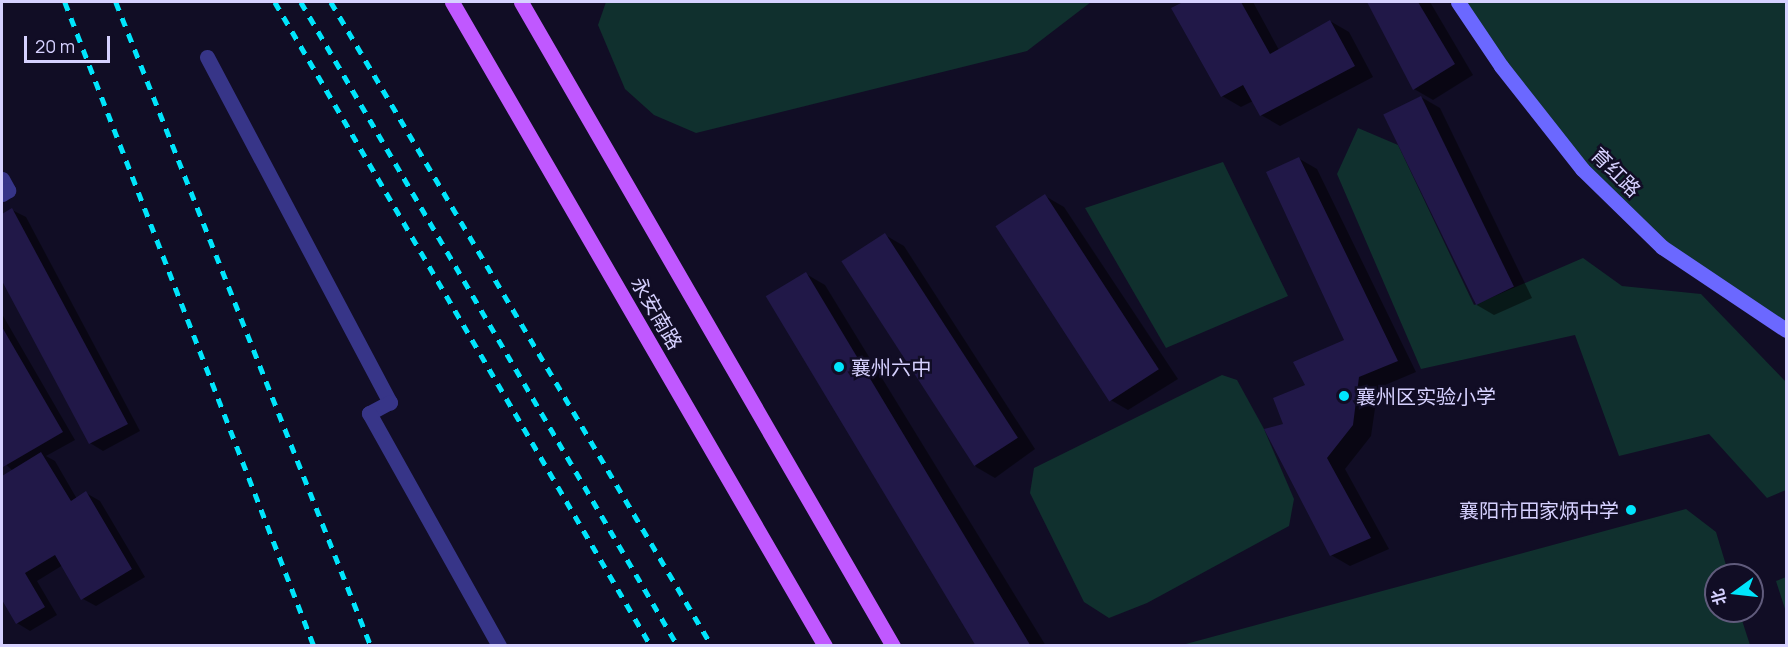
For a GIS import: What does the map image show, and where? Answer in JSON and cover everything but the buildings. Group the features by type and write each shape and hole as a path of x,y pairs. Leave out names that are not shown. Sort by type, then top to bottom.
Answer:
{"main road":[{"name":"永安南路","path":"452,2 825,645"},
{"name":"永安南路","path":"520,2 893,645"}],"street":[{"name":"育红路","path":"1458,2 1501,66 1582,169 1662,247 1786,330"},
{"path":"207,57 390,402 369,413 499,645"},
{"path":"2,179 8,190 2,194"}],"green space":[{"path":"606,2 1091,2 1027,51 696,133 654,115 625,89 598,25"},
{"path":"1458,2 1786,2 1786,330 1662,247 1582,169"},
{"path":"1358,128 1398,145 1474,305 1583,258 1622,286 1701,294 1786,382 1786,490 1767,498 1709,434 1619,456 1575,335 1421,369 1337,174"},
{"path":"1223,162 1288,296 1166,348 1085,208"},
{"path":"1222,375 1237,380 1264,429 1294,499 1289,526 1147,603 1109,618 1084,602 1030,493 1034,468"},
{"path":"1686,509 1716,532 1725,563 1704,563 1704,623 1743,623 1750,645 1182,645"},
{"path":"1786,577 1786,612 1776,581"}],"railway":[{"path":"65,2 314,646"},
{"path":"116,2 371,646"},
{"path":"275,2 651,646"},
{"path":"301,2 678,646"},
{"path":"331,2 712,646"}],"place":[{"name":"襄州六中","path":"839,367"},
{"name":"襄州区实验小学","path":"1344,396"},
{"name":"襄阳市田家炳中学","path":"1631,510"}]}
